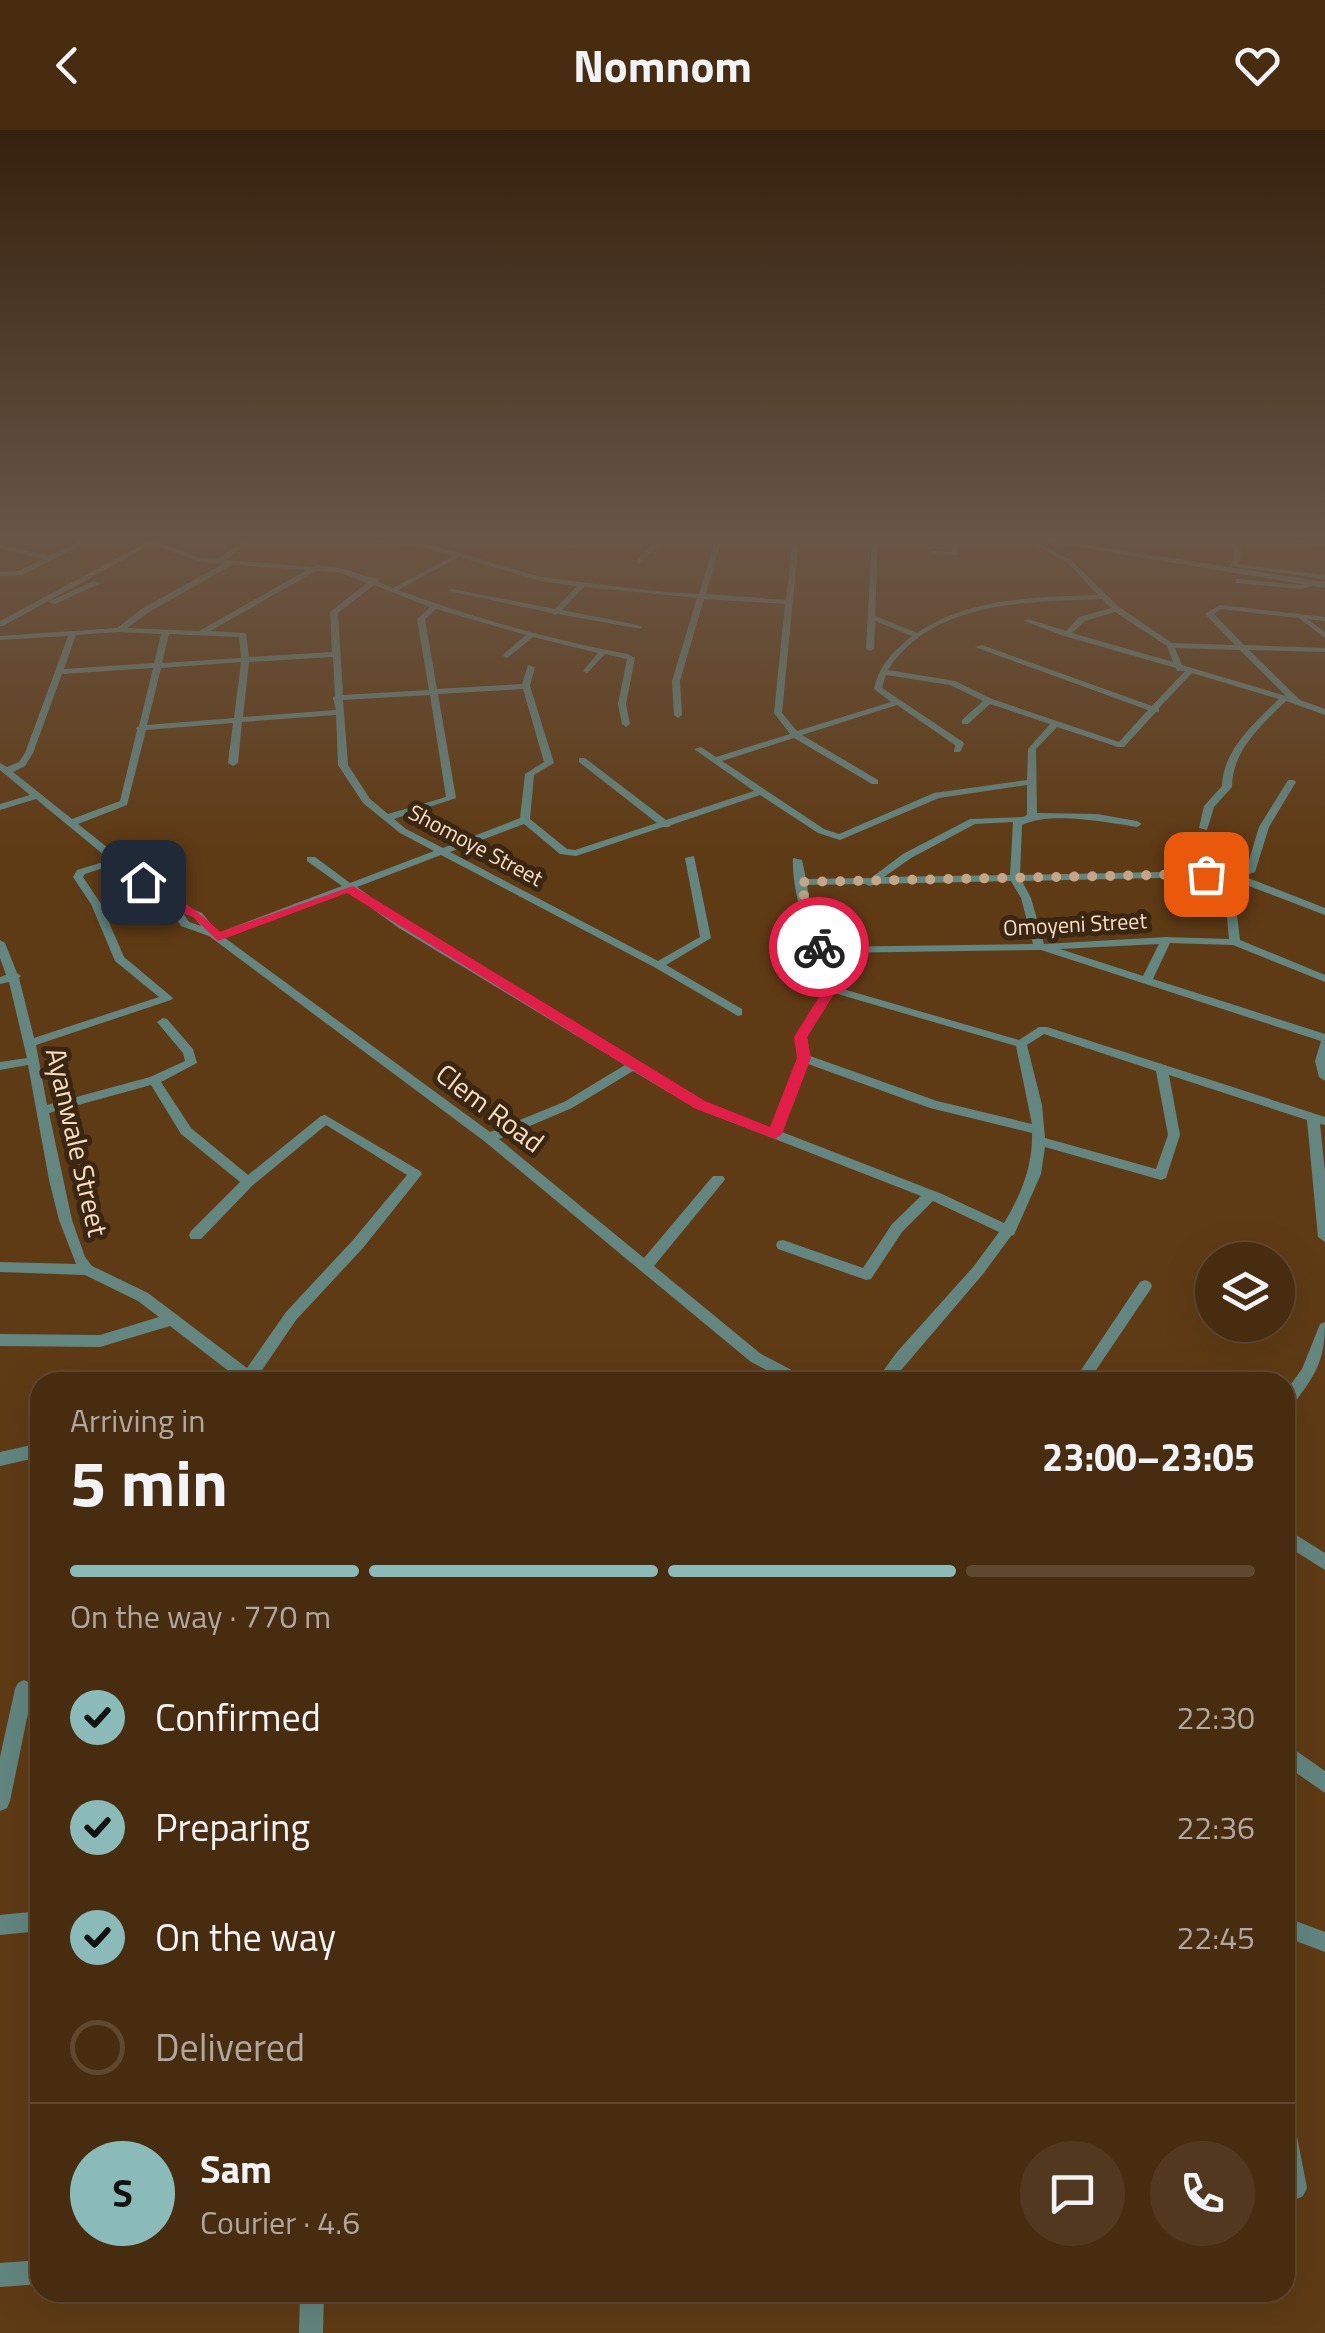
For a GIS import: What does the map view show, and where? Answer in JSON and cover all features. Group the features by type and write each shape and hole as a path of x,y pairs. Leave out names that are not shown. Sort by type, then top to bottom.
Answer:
{"street":[{"path":"3,769 22,764 29,754 70,641"},
{"path":"72,823 123,806 163,641"},
{"path":"233,763 245,660 243,641"},
{"name":"Shomoye Street","path":"335,641 337,712 345,774 386,818 403,831 444,849 738,1012"},
{"path":"386,818 451,798 426,641"},
{"path":"508,656 525,641"},
{"path":"559,641 632,658 622,704 626,724"},
{"path":"678,716 676,681 690,641"},
{"path":"784,641 778,700 781,719 796,735 875,782"},
{"path":"870,641 870,648"},
{"path":"913,641 883,672 878,689 960,744 957,750"},
{"path":"1089,641 1325,712"},
{"path":"1164,641 1185,670"},
{"path":"1237,641 1296,701"},
{"path":"1170,645 1325,650"},
{"path":"978,647 1156,710"},
{"path":"586,671 603,652"},
{"path":"57,672 335,654"},
{"path":"524,820 530,774 549,764 526,686 531,667"},
{"path":"883,672 952,683 989,701 1121,745 1156,710 1185,670"},
{"path":"338,698 526,686"},
{"path":"1204,828 1209,806 1226,787 1230,766 1260,722 1285,698"},
{"path":"966,722 989,701"},
{"path":"714,760 896,703"},
{"path":"140,728 337,712"},
{"path":"1032,816 1032,749 1056,724"},
{"path":"698,749 759,792 822,831 840,837 936,795 1031,782"},
{"path":"582,760 666,825"},
{"path":"3,769 119,860"},
{"path":"1235,942 1230,898 1238,878 1250,872 1264,827 1290,782"},
{"path":"524,820 571,854 759,792"},
{"path":"0,806 37,796"},
{"path":"870,883 907,856 973,821 1032,816 1097,817 1136,824"},
{"path":"1020,819 1015,878 1026,898 1039,946 1325,1040 1325,1077"},
{"path":"215,936 524,820"},
{"path":"658,965 706,938 690,858"},
{"path":"311,859 348,888 700,1104 1009,1230"},
{"path":"28,1044 167,998 119,959 96,904 78,878 81,872 119,860"},
{"name":"Clem Road","path":"119,860 173,904 185,924 215,936 386,1066 489,1138 756,1358 778,1372"},
{"path":"775,1134 804,1058 800,1037 831,989 797,860"},
{"path":"800,882 1170,872 1238,878 1325,912"},
{"path":"1146,980 1166,940"},
{"name":"Omoyeni Street","path":"820,950 1166,940 1235,942 1325,978"},
{"name":"Ayanwale Street","path":"0,943 28,1044 69,1234 87,1270 126,1287 240,1372"},
{"path":"831,989 1021,1044"},
{"path":"41,1111 154,1080 192,1062 163,1022"},
{"path":"1021,1044 1038,1029 1319,1119 1325,1237"},
{"path":"890,1372 1009,1230 1038,1159 1038,1136 1021,1044"},
{"path":"804,1058 934,1105 1160,1174 1174,1135 1162,1069"},
{"path":"0,1066 30,1061"},
{"path":"489,1138 568,1105 634,1065"},
{"path":"154,1080 186,1132 248,1182"},
{"path":"196,1235 248,1182 325,1118 414,1174 358,1244 291,1316 257,1372"},
{"path":"646,1265 718,1179"},
{"path":"784,1245 866,1275 898,1228 930,1195"},
{"path":"0,1267 87,1270"},
{"path":"1087,1372 1146,1286"},
{"path":"0,1340 100,1341 172,1319"},
{"path":"1295,1390 1308,1372 1325,1328"},
{"path":"0,1459 30,1452"},
{"path":"1295,1542 1325,1562"},
{"path":"0,1801 24,1688"},
{"path":"1295,1760 1325,1783"},
{"path":"0,1926 30,1922"},
{"path":"1295,1931 1325,1942"},
{"path":"1295,2183 1296,2188"},
{"path":"0,2275 30,2273"},
{"path":"311,2333 312,2302"}],"way so far":[{"path":"819,947 800,882 988,880 1126,872 1206,874"}],"route":[{"path":"143,882 173,904 198,915 218,937 348,888 404,926 700,1104 775,1134 804,1058 800,1037 831,989 819,947"}]}
